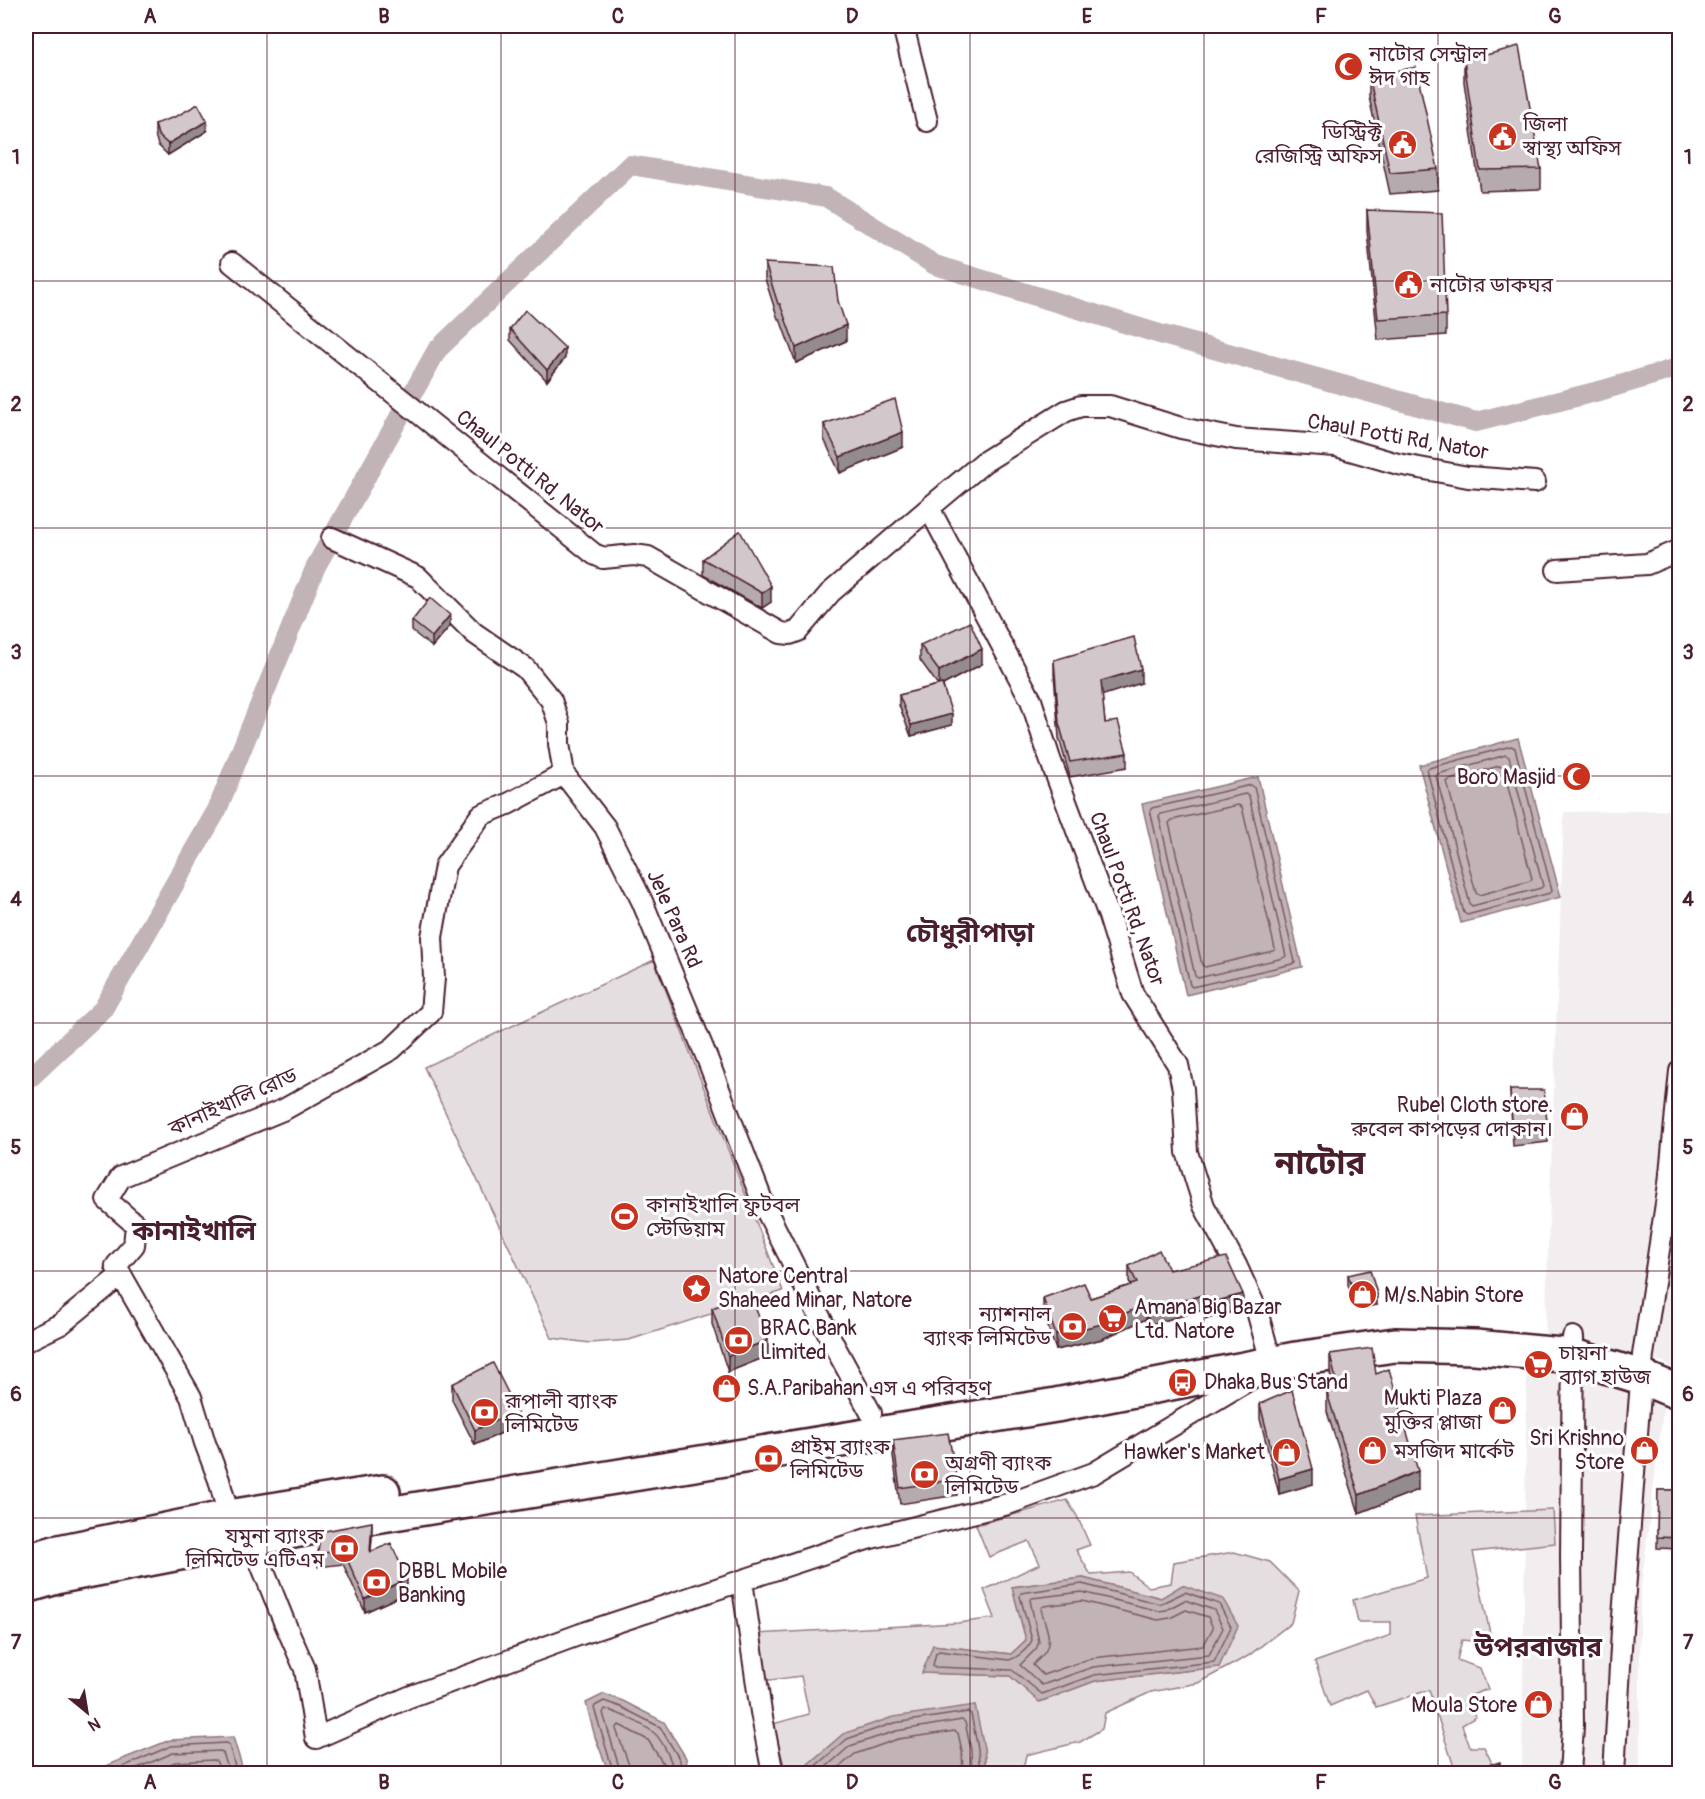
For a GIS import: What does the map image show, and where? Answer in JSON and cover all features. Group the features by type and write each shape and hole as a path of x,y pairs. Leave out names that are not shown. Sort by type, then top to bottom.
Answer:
{"highway":[{"path":"26,1586 240,1528 872,1413 1284,1353 1395,1345 1573,1347 1642,1366 1680,1369"},
{"path":"26,1561 65,1550 240,1528 363,1518 1056,1405 1284,1353"},
{"path":"1642,1366 1680,1393"}],"street":[{"path":"903,26 927,121"},
{"name":"Chaul Potti Rd, Nator","path":"232,263 594,554 603,558 634,555 648,558 781,633 790,634 798,631 830,593 984,462 1066,411 1081,406 1110,406 1181,428 1236,439 1336,446 1398,464 1458,476 1535,482"},
{"name":"Chaul Potti Rd, Nator","path":"929,508 1031,700 1050,759 1108,916 1133,994 1178,1065 1183,1089 1187,1152 1204,1206 1236,1265 1257,1311 1284,1353"},
{"name":"Jele Para Rd","path":"332,538 418,577 474,633 525,668 551,700 560,723 559,744 564,774 605,827 642,901 707,1058 765,1208 835,1347 872,1413"},
{"path":"1557,570 1647,564 1680,550"},
{"name":"কানাইখালি রোড","path":"121,1275 116,1266 134,1245 136,1225 107,1200 121,1177 285,1109 392,1049 431,1012 434,978 432,937 445,866 481,815 508,804 564,774"},
{"path":"1614,1773 1642,1366 1669,1184 1680,1071"},
{"path":"26,1341 61,1324 121,1275 191,1397 219,1480 305,1669 315,1738 409,1697 581,1634 867,1539 1008,1504 1094,1473 1284,1353"},
{"path":"1570,1773 1573,1726 1570,1556 1573,1347"},
{"path":"742,1581 761,1712 773,1773"}],"shaded area":[{"path":"1679,810 1680,1326 1675,1370 1663,1362 1545,1333 1564,812"},
{"name":"কানাইখালি ফুটবল স্টেডিয়াম","path":"654,960 783,1291 629,1340 590,1343 552,1338 424,1067"},
{"path":"1527,1351 1666,1387 1640,1596 1640,1773 1522,1774"},
{"path":"1067,1500 1090,1545 1076,1550 1091,1575 1129,1572 1149,1587 1171,1583 1174,1562 1234,1552 1270,1562 1299,1591 1291,1623 1248,1656 1198,1683 1151,1692 1105,1713 1102,1729 1080,1742 1026,1755 1022,1773 986,1773 984,1748 807,1765 804,1773 786,1773 773,1724 809,1714 801,1676 763,1681 755,1634 958,1623 995,1618 984,1590 1040,1564 1029,1541 989,1557 976,1525","holes":["1083,1578 1161,1598 1219,1667 1095,1681 1040,1702 1010,1676 923,1673 933,1645 1011,1654 1026,1640 1012,1587"]},
{"path":"1553,1510 1555,1543 1473,1552 1492,1643 1462,1640 1457,1660 1480,1668 1488,1689 1469,1696 1476,1717 1462,1725 1470,1747 1484,1747 1495,1769 1476,1773 1456,1773 1429,1690 1376,1707 1367,1690 1330,1706 1315,1662 1391,1635 1391,1622 1358,1622 1353,1600 1427,1578 1415,1516"}],"water":[{"path":"1518,738 1561,897 1461,923 1419,765"},
{"path":"1258,777 1302,967 1186,995 1142,804"},
{"path":"1083,1578 1161,1598 1182,1585 1223,1599 1238,1626 1219,1667 1095,1681 1039,1702 1010,1676 922,1673 933,1645 1011,1654 1026,1640 1012,1587"},
{"path":"604,1694 664,1722 686,1758 688,1773 609,1773 595,1737 586,1703"},
{"path":"975,1705 984,1748 986,1773 804,1773 807,1765 843,1734 893,1717"},
{"path":"233,1737 244,1773 94,1773 110,1764 170,1740"}],"building":[{"name":"জিলা স্বাস্থ্য অফিস","path":"1519,46 1541,169 1480,170 1464,61"},
{"name":"ডিস্ট্রিক্ট রেজিস্ট্রি অফিস","path":"1416,67 1438,169 1390,173 1369,76"},
{"path":"198,104 207,121 168,144 158,135 155,124 177,116"},
{"name":"নাটোর ডাকঘর","path":"1367,210 1442,213 1446,315 1378,319"},
{"path":"765,263 834,267 838,301 846,325 796,348 780,304 778,304"},
{"path":"525,310 565,348 547,370 510,329"},
{"path":"895,399 903,432 840,457 824,424"},
{"path":"740,531 771,586 762,593 703,559"},
{"path":"430,598 450,615 432,637 412,621"},
{"path":"970,622 982,649 939,671 920,645"},
{"path":"1134,637 1141,669 1101,681 1105,723 1118,721 1127,753 1070,762 1059,723 1054,660"},
{"path":"942,684 952,714 911,725 899,695"},
{"path":"1510,1090 1544,1090 1548,1132 1513,1135"},
{"path":"1159,1250 1169,1270 1226,1257 1243,1294 1206,1304 1203,1295 1148,1310 1146,1304 1102,1324 1056,1335 1043,1298 1084,1283 1091,1298 1137,1283 1129,1266"},
{"path":"1370,1270 1377,1294 1357,1299 1348,1275"},
{"name":"BRAC Bank Limited","path":"750,1294 768,1340 728,1356 712,1308"},
{"name":"মসজিদ মার্কেট","path":"1372,1348 1376,1374 1389,1369 1418,1471 1359,1495 1327,1393 1338,1389 1330,1354"},
{"name":"রূপালী ব্যাংক লিমিটেড","path":"493,1363 517,1411 475,1430 452,1384"},
{"name":"Hawker's Market","path":"1292,1390 1313,1469 1279,1479 1260,1404"},
{"name":"অগ্রণী ব্যাংক লিমিটেড","path":"948,1433 957,1479 900,1488 893,1440"},
{"path":"1658,1490 1680,1490 1680,1538 1657,1537"},
{"path":"372,1522 370,1552 391,1543 407,1579 365,1599 343,1550 318,1554 320,1532"},
{"path":"1500,1762 1501,1773 1463,1773"}],"waterway":[{"path":"26,1079 32,1076 103,1009 217,810 316,566 437,350 630,165 826,197 935,265 1163,335 1476,422 1603,390 1680,367"}],"place":[{"name":"নাটোর সেন্ট্রাল ঈদ গাহ","path":"1348,66"},
{"name":"জিলা স্বাস্থ্য অফিস","path":"1502,136"},
{"name":"ডিস্ট্রিক্ট রেজিস্ট্রি অফিস","path":"1403,144"},
{"name":"নাটোর ডাকঘর","path":"1409,285"},
{"name":"Boro Masjid","path":"1577,777"},
{"name":"Rubel Cloth store. রুবেল কাপড়ের দোকান।","path":"1574,1117"},
{"name":"কানাইখালি ফুটবল স্টেডিয়াম","path":"625,1217"},
{"name":"Natore Central Shaheed Minar, Natore","path":"697,1288"},
{"name":"M/s.Nabin Store","path":"1363,1295"},
{"name":"Amana Big Bazar Ltd. Natore","path":"1113,1319"},
{"name":"ন্যাশনাল ব্যাংক লিমিটেড","path":"1072,1326"},
{"name":"BRAC Bank Limited","path":"739,1340"},
{"name":"চায়না ব্যাগ হাউজ","path":"1538,1365"},
{"name":"Dhaka Bus Stand","path":"1183,1382"},
{"name":"S.A.Paribahan এস এ পরিবহণ","path":"726,1388"},
{"name":"Mukti Plaza মুক্তির প্লাজা","path":"1503,1410"},
{"name":"রূপালী ব্যাংক লিমিটেড","path":"484,1413"},
{"name":"Sri Krishno Store","path":"1645,1450"},
{"name":"মসজিদ মার্কেট","path":"1373,1451"},
{"name":"Hawker's Market","path":"1286,1452"},
{"name":"প্রাইম ব্যাংক লিমিটেড","path":"769,1459"},
{"name":"অগ্রণী ব্যাংক লিমিটেড","path":"924,1475"},
{"name":"যমুনা ব্যাংক লিমিটেড এটিএম","path":"345,1548"},
{"name":"DBBL Mobile Banking","path":"377,1583"},
{"name":"Moula Store","path":"1538,1705"}],"district":[{"name":"চৌধুরীপাড়া","path":"970,933"},
{"name":"নাটোর","path":"1320,1163"},
{"name":"কানাইখালি","path":"194,1231"},
{"name":"উপরবাজার","path":"1538,1647"}]}
